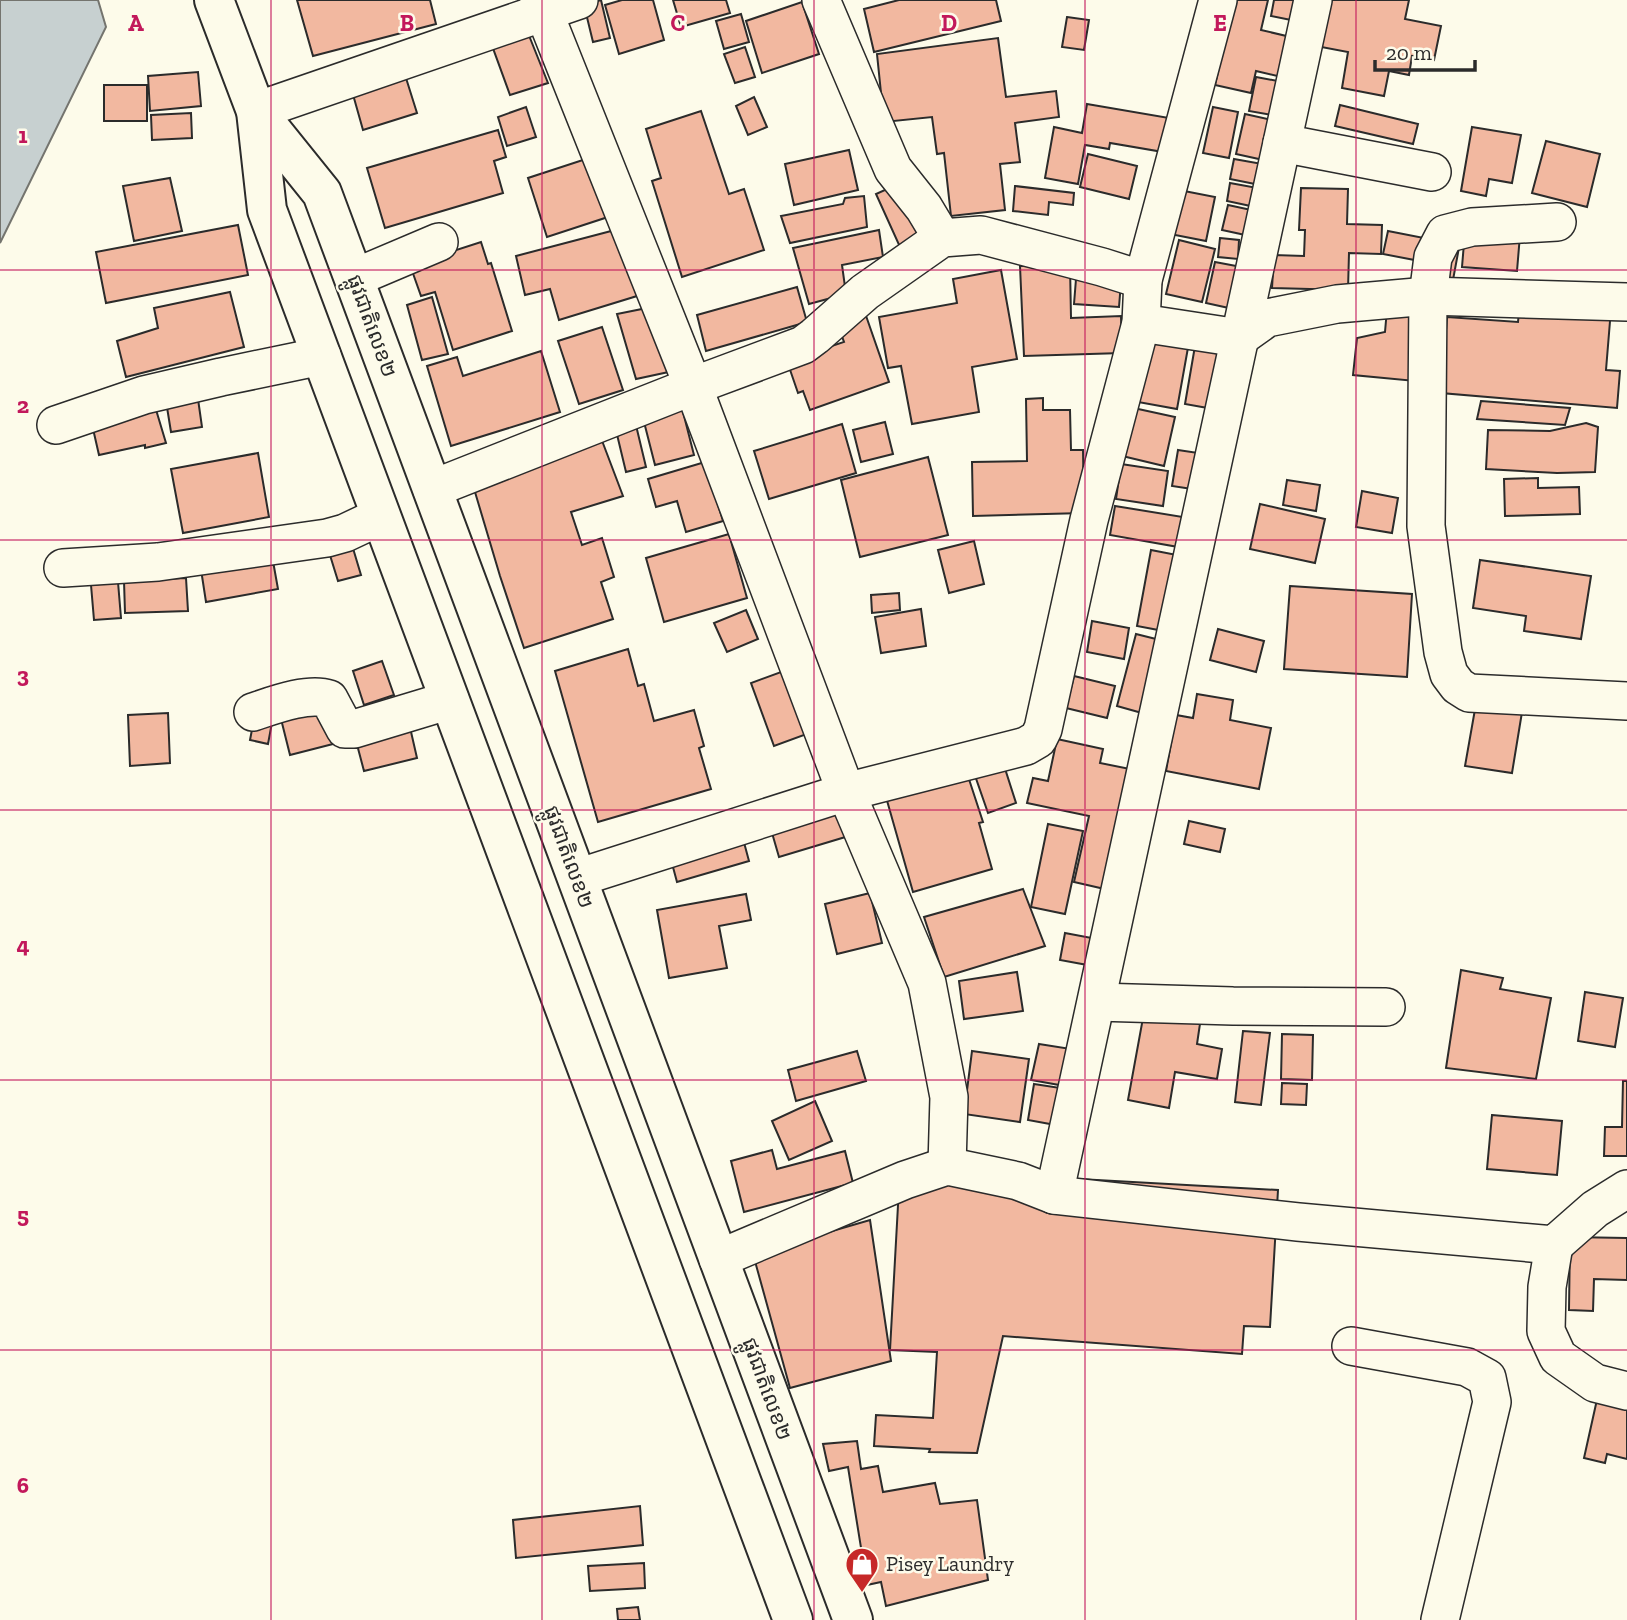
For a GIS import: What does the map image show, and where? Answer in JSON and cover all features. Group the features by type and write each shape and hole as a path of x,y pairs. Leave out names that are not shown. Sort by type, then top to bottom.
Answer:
{"highway":[{"name":"ផ្លូវជាតិលេខ២","path":"214,0 256,111 267,210 793,1620"},
{"name":"ផ្លូវជាតិលេខ២","path":"256,111 322,193 853,1620"}],"street":[{"path":"256,111 541,6 579,0"},
{"path":"821,0 893,169 924,208 942,238"},
{"path":"576,878 846,792 1026,746 1038,738 1043,729 1089,520 1141,323 1143,281 1218,0"},
{"path":"1054,1195 1313,0"},
{"path":"541,6 693,386 846,792 927,984 949,1097 947,1166"},
{"path":"1282,143 1432,172"},
{"path":"1557,222 1472,227 1445,234 1433,257 1428,296 1426,526 1443,652 1449,674 1458,686 1469,693 1627,701"},
{"path":"432,489 803,345 865,292 942,238 981,236 1101,267 1143,281"},
{"path":"354,278 439,242"},
{"path":"1141,323 1239,338 1267,318 1337,304 1428,296 1627,302"},
{"path":"56,425 144,396 322,356"},
{"path":"63,568 158,562 327,538 345,533 381,516"},
{"path":"253,712 291,700 322,697 329,699 345,729 354,729 450,700"},
{"path":"1097,1002 1387,1007"},
{"path":"718,1259 905,1180 947,1166 1018,1181 1054,1195 1311,1223 1554,1245"},
{"path":"1627,1189 1595,1209 1554,1245 1547,1287 1546,1331 1558,1357 1595,1383 1627,1391"},
{"path":"1351,1346 1467,1367 1487,1378 1492,1402 1440,1620"}],"shaded area":[{"path":"0,0 98,0 106,27 0,243"}],"building":[{"path":"297,0 430,0 436,24 313,56"},
{"path":"601,0 610,38 593,42 584,5"},
{"path":"622,0 653,0 664,40 619,54 605,5"},
{"path":"673,0 726,0 730,13 681,27"},
{"path":"899,0 996,0 1001,21 874,52 864,9"},
{"path":"1234,0 1268,0 1261,30 1295,38 1286,78 1256,71 1251,93 1215,85"},
{"path":"1274,0 1305,0 1301,22 1271,16"},
{"path":"1325,0 1409,0 1405,19 1441,26 1434,60 1412,56 1409,75 1389,71 1384,96 1342,88 1348,52 1316,46"},
{"path":"802,2 819,54 762,73 746,21"},
{"path":"741,14 749,42 724,49 716,21"},
{"path":"1067,17 1089,20 1084,50 1062,47"},
{"path":"526,28 548,83 510,95 490,40"},
{"path":"998,38 1006,97 1056,91 1059,117 1015,123 1020,162 1000,164 1005,210 951,216 944,153 937,154 932,117 884,122 877,54"},
{"path":"745,47 755,77 735,83 724,54"},
{"path":"198,72 201,106 150,111 148,76"},
{"path":"1256,77 1283,82 1277,116 1249,111"},
{"path":"406,78 417,113 363,130 352,91"},
{"path":"104,85 147,85 147,121 104,121"},
{"path":"754,97 767,127 748,135 736,106"},
{"path":"1087,104 1175,119 1169,153 1110,143 1109,149 1085,145 1078,184 1045,178 1054,127 1082,133"},
{"path":"1340,105 1418,124 1413,144 1335,126"},
{"path":"526,107 536,137 507,146 498,117"},
{"path":"1213,107 1238,112 1229,158 1203,153"},
{"path":"701,111 729,194 744,189 764,250 682,277 652,181 661,178 646,129"},
{"path":"191,113 192,138 152,140 151,115"},
{"path":"1245,114 1277,121 1268,161 1236,154"},
{"path":"1472,127 1521,135 1512,183 1489,179 1486,196 1461,191"},
{"path":"498,130 506,157 494,161 503,193 385,228 367,168"},
{"path":"1546,141 1600,154 1587,207 1532,193"},
{"path":"849,150 858,190 794,205 785,164"},
{"path":"1088,154 1137,166 1129,199 1080,187"},
{"path":"592,157 611,216 547,237 528,178"},
{"path":"1234,159 1268,165 1265,186 1230,179"},
{"path":"170,178 182,231 134,241 123,186"},
{"path":"1230,183 1263,189 1260,208 1227,201"},
{"path":"898,184 922,237 900,247 876,194"},
{"path":"1015,186 1074,193 1073,205 1049,202 1048,215 1013,211"},
{"path":"1301,188 1348,189 1347,224 1382,225 1381,254 1349,253 1348,290 1272,288 1274,255 1304,256 1305,230 1299,230"},
{"path":"1179,190 1215,197 1206,241 1170,234"},
{"path":"864,196 867,227 790,243 781,216 843,204 845,198"},
{"path":"1228,205 1256,211 1250,236 1222,230"},
{"path":"238,225 248,275 106,303 96,252"},
{"path":"615,230 637,296 559,320 550,289 525,295 516,256"},
{"path":"879,230 883,257 842,265 846,294 809,304 793,248"},
{"path":"1388,231 1429,239 1425,262 1383,254"},
{"path":"1465,231 1520,235 1517,271 1462,267"},
{"path":"1220,238 1239,240 1238,259 1218,257"},
{"path":"1179,240 1215,249 1202,302 1166,294"},
{"path":"481,242 488,264 491,263 512,331 453,350 435,292 421,296 410,265"},
{"path":"1460,242 1453,280 1437,278"},
{"path":"1215,262 1247,268 1238,310 1206,303"},
{"path":"1070,265 1071,318 1121,316 1122,353 1024,356 1020,266"},
{"path":"1001,270 1017,359 972,367 979,412 912,424 901,366 888,368 879,317 957,303 953,279"},
{"path":"1076,279 1121,282 1119,307 1074,304"},
{"path":"797,287 807,322 706,351 697,315"},
{"path":"230,292 244,347 126,377 117,341 158,328 154,308"},
{"path":"432,297 448,354 422,360 407,305"},
{"path":"1520,301 1611,309 1606,370 1620,371 1617,408 1441,393 1447,317 1518,322"},
{"path":"657,306 678,370 636,379 617,314"},
{"path":"1387,309 1422,313 1415,381 1353,375 1357,338 1385,332"},
{"path":"864,310 889,382 810,410 803,391 798,393 787,361 844,342 836,320"},
{"path":"602,327 623,390 579,404 558,341"},
{"path":"1150,335 1189,342 1177,409 1138,402"},
{"path":"1195,346 1229,352 1219,410 1185,404"},
{"path":"541,351 560,412 451,446 427,366 457,357 463,376"},
{"path":"197,392 202,427 171,432 165,395"},
{"path":"1043,398 1043,410 1070,410 1071,450 1083,450 1084,513 973,516 972,462 1027,461 1026,399"},
{"path":"1481,401 1570,408 1565,425 1477,419"},
{"path":"154,403 166,443 99,455 91,420"},
{"path":"1129,407 1175,417 1164,466 1118,455"},
{"path":"682,408 694,455 655,465 643,418"},
{"path":"634,417 646,467 626,472 614,422"},
{"path":"885,422 893,454 861,462 853,430"},
{"path":"1586,423 1598,427 1595,472 1486,469 1488,430 1550,431"},
{"path":"842,424 856,473 769,499 754,451"},
{"path":"601,438 623,496 571,512 582,545 602,538 614,577 601,582 613,619 524,648 472,482"},
{"path":"1178,450 1205,454 1199,490 1172,486"},
{"path":"258,453 269,517 183,533 171,469"},
{"path":"928,457 948,535 860,557 841,480"},
{"path":"705,462 723,521 686,532 677,501 656,507 648,479"},
{"path":"1121,464 1168,471 1163,506 1116,499"},
{"path":"1538,478 1538,488 1579,487 1580,514 1505,516 1504,479"},
{"path":"1287,480 1320,485 1316,511 1283,505"},
{"path":"1362,491 1398,498 1392,533 1356,527"},
{"path":"1260,504 1325,519 1315,563 1250,549"},
{"path":"1115,506 1189,518 1184,548 1110,535"},
{"path":"729,534 747,598 664,622 646,558"},
{"path":"974,541 984,584 949,593 938,550"},
{"path":"352,545 361,575 338,581 329,552"},
{"path":"271,550 278,589 206,602 200,563"},
{"path":"1151,550 1182,556 1169,632 1137,626"},
{"path":"1480,560 1591,576 1581,639 1524,631 1526,616 1473,608"},
{"path":"186,578 188,611 125,613 124,581"},
{"path":"118,582 121,618 94,620 91,585"},
{"path":"1290,586 1412,594 1407,677 1284,669"},
{"path":"899,593 900,610 872,613 871,595"},
{"path":"921,609 926,646 881,653 875,617"},
{"path":"746,610 758,639 727,652 714,623"},
{"path":"1092,621 1129,628 1124,659 1087,652"},
{"path":"1218,629 1264,641 1256,672 1210,660"},
{"path":"1136,634 1168,642 1149,715 1117,706"},
{"path":"628,649 638,686 644,684 654,721 694,710 704,746 699,748 711,789 598,822 555,671"},
{"path":"382,661 394,695 364,705 353,671"},
{"path":"792,668 815,731 774,746 751,683"},
{"path":"1074,676 1115,686 1107,718 1066,708"},
{"path":"1197,694 1233,700 1230,720 1271,728 1259,789 1166,771 1176,715 1193,718"},
{"path":"1477,698 1523,706 1512,773 1465,766"},
{"path":"323,704 333,744 290,755 280,715"},
{"path":"168,713 170,763 130,766 128,715"},
{"path":"255,714 273,717 268,744 250,740"},
{"path":"409,723 417,758 364,771 355,737"},
{"path":"1057,739 1103,749 1100,763 1135,770 1109,890 1074,882 1089,816 1027,803 1033,778 1048,781"},
{"path":"1000,753 1016,803 988,813 971,764"},
{"path":"965,767 983,822 979,823 992,869 913,892 884,790"},
{"path":"843,803 852,835 779,857 770,826"},
{"path":"1189,821 1225,829 1220,852 1184,844"},
{"path":"1048,824 1083,831 1065,914 1031,907"},
{"path":"742,835 749,861 677,882 670,856"},
{"path":"1023,889 1045,946 944,977 924,917"},
{"path":"870,893 882,943 837,954 825,904"},
{"path":"746,894 751,920 719,926 727,968 669,978 657,910"},
{"path":"1065,933 1097,939 1093,966 1060,960"},
{"path":"1461,970 1503,978 1500,989 1551,998 1536,1079 1446,1068"},
{"path":"1017,972 1023,1011 964,1019 959,981"},
{"path":"1585,992 1623,998 1615,1047 1578,1041"},
{"path":"1145,1007 1201,1017 1197,1044 1222,1049 1217,1079 1175,1072 1169,1108 1128,1100"},
{"path":"1243,1031 1270,1033 1261,1105 1235,1102"},
{"path":"1282,1034 1313,1035 1312,1080 1281,1079"},
{"path":"1039,1044 1071,1049 1065,1086 1031,1080"},
{"path":"857,1051 866,1081 796,1101 788,1070"},
{"path":"972,1051 1029,1059 1020,1122 964,1114"},
{"path":"1623,1081 1627,1081 1627,1156 1604,1156 1605,1127 1622,1127"},
{"path":"1282,1083 1307,1084 1306,1105 1281,1104"},
{"path":"1034,1084 1067,1089 1061,1126 1028,1120"},
{"path":"815,1101 832,1141 789,1160 772,1121"},
{"path":"1492,1115 1562,1121 1557,1175 1487,1169"},
{"path":"772,1150 777,1169 845,1151 853,1183 744,1212 731,1161"},
{"path":"900,1169 1278,1190 1270,1327 1244,1326 1242,1354 1003,1336 977,1453 929,1452 930,1449 874,1446 876,1415 933,1418 937,1352 890,1350"},
{"path":"870,1220 891,1361 790,1388 753,1254"},
{"path":"1570,1237 1627,1238 1627,1280 1594,1279 1593,1311 1569,1310"},
{"path":"1598,1395 1627,1402 1627,1459 1607,1454 1605,1463 1584,1458"},
{"path":"857,1441 861,1469 878,1466 883,1492 935,1483 940,1504 977,1500 988,1580 886,1606 881,1582 867,1585 848,1467 829,1471 823,1444"},
{"path":"640,1506 643,1545 516,1558 513,1520"},
{"path":"644,1563 645,1588 590,1591 588,1566"},
{"path":"638,1607 640,1620 618,1620 617,1609"}],"place":[{"name":"Pisey Laundry","path":"862,1594"}]}
